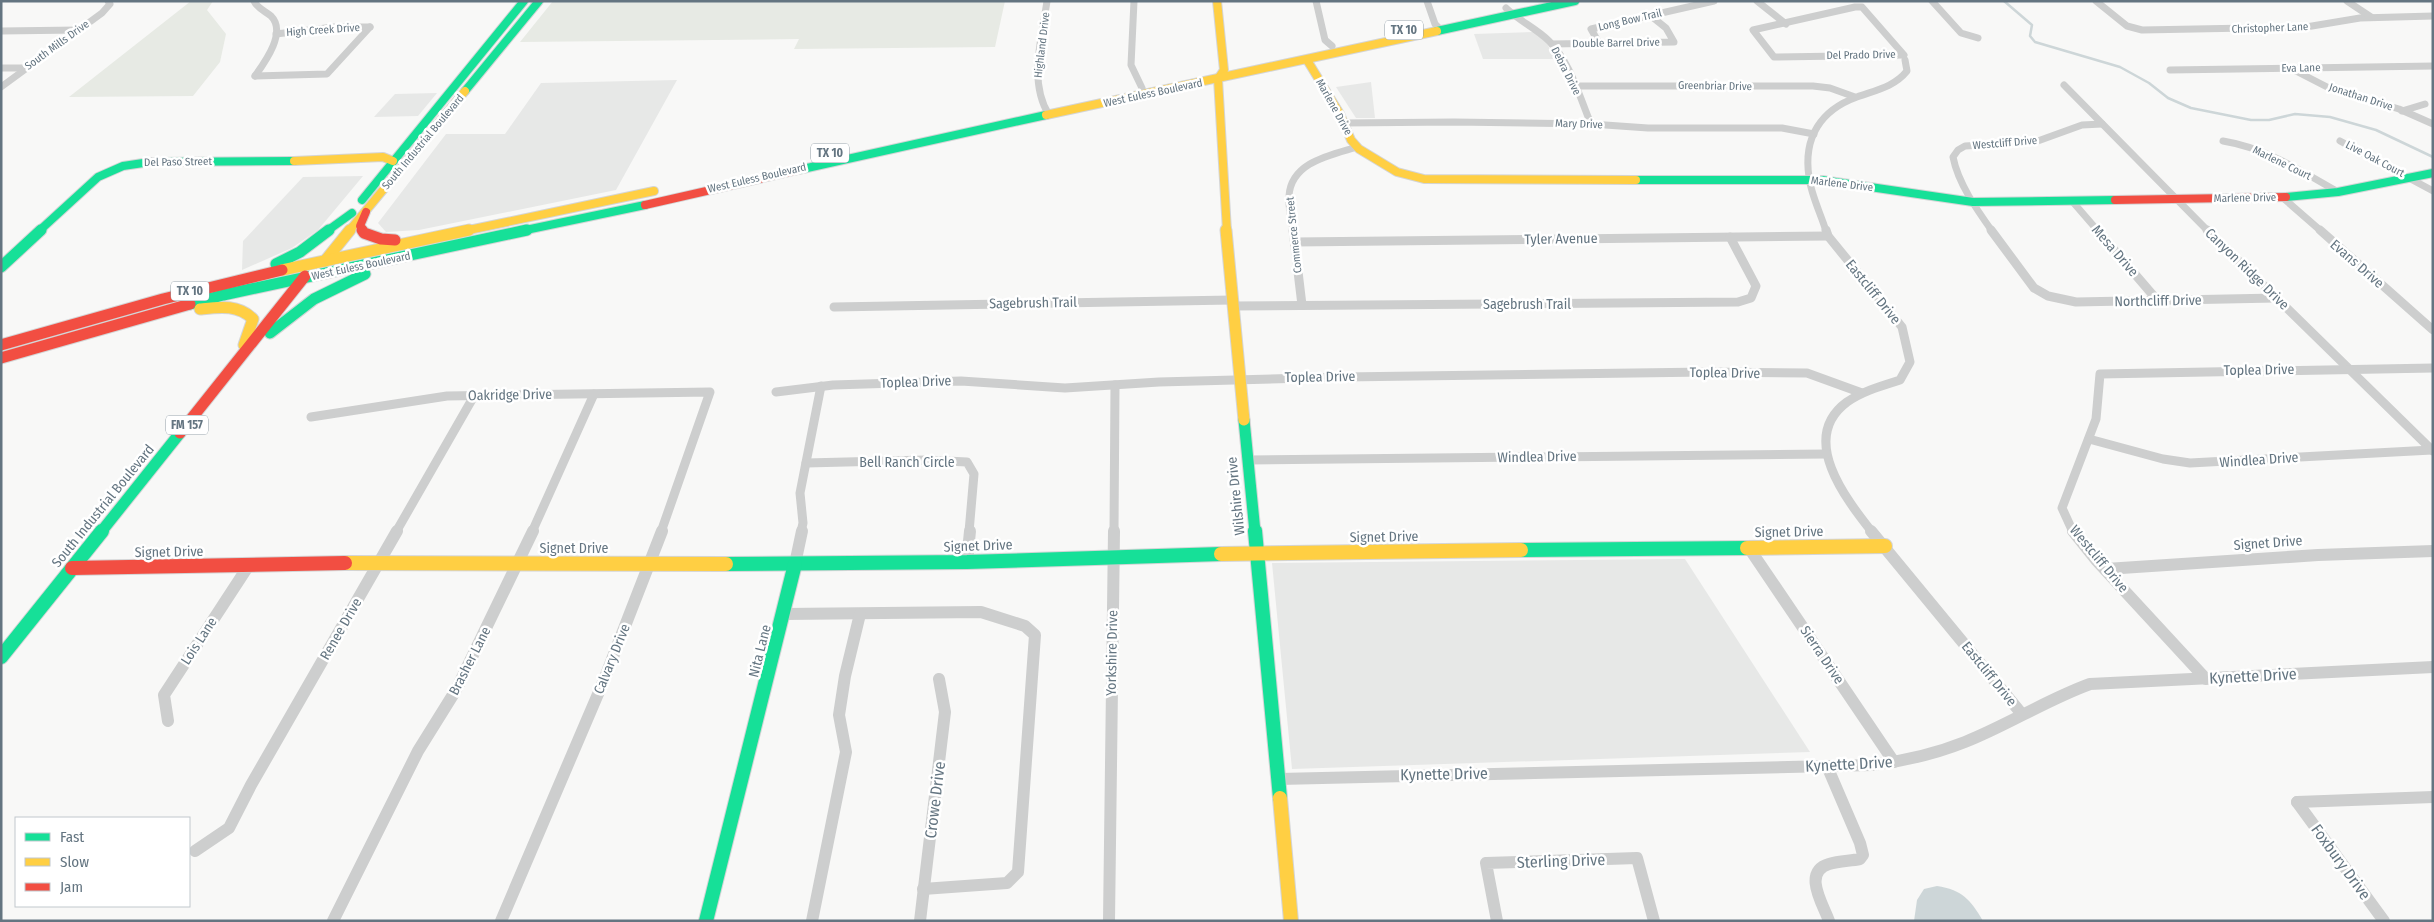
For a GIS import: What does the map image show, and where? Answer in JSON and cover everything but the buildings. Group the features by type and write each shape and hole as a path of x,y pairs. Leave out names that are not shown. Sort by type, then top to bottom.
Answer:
{"main road":[{"name":"South Industrial Boulevard","path":"303,278 308,264 352,213 392,161 524,1"},
{"name":"South Industrial Boulevard","path":"1,657 303,278 327,260 539,1"},
{"name":"Wilshire Drive","path":"1217,1 1221,74 1223,193 1291,921"},
{"name":"West Euless Boulevard","path":"1509,12 1541,1"},
{"name":"West Euless Boulevard","path":"1,358 224,295 543,227 1221,74 1332,46 1575,1"},
{"name":"West Euless Boulevard","path":"1,344 182,293 424,238 1046,112 1142,88 1307,60 1438,27"},
{"name":"Marlene Drive","path":"1307,60 1357,147 1397,172 1424,179 1809,179 1973,202 2282,197 2338,192 2433,173"},
{"path":"456,84 472,83"},
{"name":"Del Paso Street","path":"1,267 98,177 112,170 150,162 303,161 320,164 376,164 410,160"},
{"path":"658,201 674,192 674,187"},
{"path":"368,208 360,226 364,234 381,239 424,238"},
{"path":"182,293 276,264 300,252 352,213"},
{"path":"540,214 543,227"},
{"path":"248,348 262,341 304,303 336,284 452,247"},
{"path":"114,325 199,309 233,308 245,310 253,319 239,360"},
{"name":"Signet Drive","path":"72,568 379,562 650,564 967,562 1257,553 1885,546"},
{"name":"Nita Lane","path":"706,921 795,564"}],"street":[{"path":"254,1 254,4 274,19 277,30 276,34"},
{"name":"Highland Drive","path":"1046,112 1037,84 1047,1"},
{"path":"1134,1 1132,65 1142,88"},
{"path":"1316,1 1325,40 1332,46"},
{"path":"1427,1 1438,27"},
{"name":"Long Bow Trail","path":"1599,43 1591,29 1714,1"},
{"path":"1757,1 1786,24"},
{"path":"1932,1 1961,33 1978,38"},
{"name":"Christopher Lane","path":"2096,1 2127,26 2136,30 2306,27 2372,17 2433,16"},
{"path":"2347,1 2372,17"},
{"name":"South Mills Drive","path":"1,87 108,8 109,2"},
{"name":"Del Prado Drive","path":"1862,7 1904,55 1774,57 1753,30 1786,24 1862,7"},
{"name":"Debra Drive","path":"1509,12 1552,44 1591,124"},
{"name":"Double Barrel Drive","path":"1552,44 1674,42 1666,28 1651,16"},
{"name":"High Creek Drive","path":"334,27 370,27 327,74 255,76 268,59 276,34 334,27"},
{"path":"1,31 78,30"},
{"name":"Eastcliff Drive","path":"1904,60 1907,71 1898,82 1855,97 1825,114 1814,134 1807,159 1809,179 1828,236 1902,327 1910,362 1900,380 1862,393 1837,411 1825,435 1826,454 1832,475 1847,501 2021,713"},
{"name":"Eva Lane","path":"2170,70 2433,66"},
{"path":"1,68 26,68"},
{"name":"Jonathan Drive","path":"2291,68 2329,88 2402,111 2433,124"},
{"name":"Canyon Ridge Drive","path":"2064,85 2175,199 2432,450"},
{"name":"Greenbriar Drive","path":"1574,86 1813,86 1830,88 1855,97"},
{"path":"2402,111 2425,104"},
{"name":"Mary Drive","path":"1344,123 1591,124 1648,128 1782,128 1814,134"},
{"name":"Westcliff Drive","path":"2041,293 2034,288 1980,215 1956,167 1953,157 1958,150 1977,145 2035,142 2082,125 2102,124"},
{"name":"Marlene Court","path":"2223,140 2242,144 2269,154 2338,192"},
{"name":"Live Oak Court","path":"2340,141 2433,191"},
{"name":"Commerce Street","path":"1302,305 1289,196 1295,176 1307,164 1357,147"},
{"name":"Evans Drive","path":"2282,197 2433,330"},
{"name":"Mesa Drive","path":"2072,201 2158,301"},
{"name":"Tyler Avenue","path":"1294,242 1828,236"},
{"name":"Sagebrush Trail","path":"834,307 1232,303 1302,305 1719,303 1746,301 1754,297 1756,286 1730,237"},
{"name":"Northcliff Drive","path":"2041,293 2076,302 2276,298"},
{"name":"Toplea Drive","path":"2099,388 2098,378 2104,372 2433,368"},
{"name":"Toplea Drive","path":"776,392 821,386 961,381 1065,388 1240,379 1707,372 1807,373 1862,393"},
{"name":"Yorkshire Drive","path":"1109,921 1114,556 1114,385"},
{"name":"Nita Lane","path":"795,564 803,523 800,493 821,386"},
{"name":"Westcliff Drive","path":"2099,388 2096,418 2062,508 2065,519 2076,536 2206,679"},
{"name":"Oakridge Drive","path":"310,417 447,396 710,392"},
{"name":"Calvary Drive","path":"501,921 604,680 650,564 710,392"},
{"name":"Brasher Lane","path":"333,921 418,751 456,690 518,563 594,394"},
{"name":"Renee Drive","path":"195,851 229,828 251,785 474,396"},
{"name":"Windlea Drive","path":"2089,439 2163,459 2190,463 2432,450"},
{"name":"Windlea Drive","path":"1248,460 1826,454"},
{"name":"Bell Ranch Circle","path":"806,463 926,460 967,462 974,474 967,562"},
{"name":"Sierra Drive","path":"1749,548 1894,762"},
{"name":"Signet Drive","path":"2106,569 2318,555 2433,550"},
{"name":"Lois Lane","path":"168,721 164,694 249,565"},
{"path":"784,614 981,612 1025,626 1035,635 1018,872 1007,883 923,889"},
{"path":"812,921 846,752 839,715 845,676 860,614"},
{"name":"Kynette Drive","path":"1279,779 1827,766 1894,762 1966,741 2060,694 2090,684 2433,667"},
{"name":"Crowe Drive","path":"920,921 945,712 939,679"},
{"path":"1827,766 1860,843 1863,855 1860,859 1851,862 1827,863 1816,872 1814,880 1829,921"},
{"name":"Foxbury Drive","path":"2384,921 2297,802 2433,797"},
{"name":"Sterling Drive","path":"1498,921 1486,863 1637,858 1654,921"}],"shaded area":[{"path":"191,1 213,1 207,10 226,34 220,62 193,96 69,97"},
{"path":"553,1 1005,1 995,47 794,49 799,39 520,42"},
{"path":"1534,32 1547,43 1555,59 1483,59 1474,34"},
{"path":"677,80 616,190 419,230 386,232 378,223 446,134 505,134 541,83"},
{"path":"1371,82 1375,118 1356,118 1336,87"},
{"path":"437,93 418,116 374,117 395,94"},
{"path":"363,176 318,230 292,248 242,270 243,241 303,177"},
{"path":"1685,559 1810,752 1292,769 1272,563"},
{"path":"1937,886 1959,893 1969,901 1983,921 1914,921 1917,900 1924,889"}],"waterway":[{"path":"2004,1 2032,25 2030,36 2035,42 2120,67 2149,83 2168,98 2191,108 2251,120 2269,120 2295,114 2330,117 2376,130 2433,157"}],"traffic: fast":[{"path":"362,200 524,1"},
{"path":"465,91 539,1"},
{"path":"1437,31 1575,1"},
{"path":"798,170 1046,115"},
{"path":"1,267 98,177 123,166 150,162 294,161"},
{"path":"2286,197 2338,192 2433,173"},
{"path":"1636,180 1822,180 1973,202 2115,200"},
{"path":"190,304 223,295 645,205"},
{"path":"276,264 300,252 352,213"},
{"path":"270,333 314,299 351,279 365,274"},
{"path":"1244,420 1280,798"},
{"path":"1,657 180,433"},
{"path":"1521,550 1747,548"},
{"path":"726,564 967,562 1221,554"},
{"path":"706,921 795,564"}],"traffic: slow":[{"path":"1217,1 1224,70 1218,79 1223,193 1244,420"},
{"path":"1046,115 1437,31"},
{"path":"1307,60 1340,114 1351,140 1359,149 1397,172 1424,179 1636,180"},
{"path":"325,261 465,91"},
{"path":"294,161 383,157 393,161"},
{"path":"282,270 654,191"},
{"path":"200,309 229,307 242,310 248,314 253,319 244,345"},
{"path":"1747,548 1885,546"},
{"path":"1221,554 1521,550"},
{"path":"345,563 726,564"},
{"path":"1280,798 1291,921"}],"traffic: jam":[{"path":"645,205 798,170"},
{"path":"2115,200 2286,197"},
{"path":"366,212 360,226 364,233 381,239 395,240"},
{"path":"1,345 163,299 282,270"},
{"path":"180,433 305,276"},
{"path":"1,358 190,304"},
{"path":"72,568 345,563"}]}
